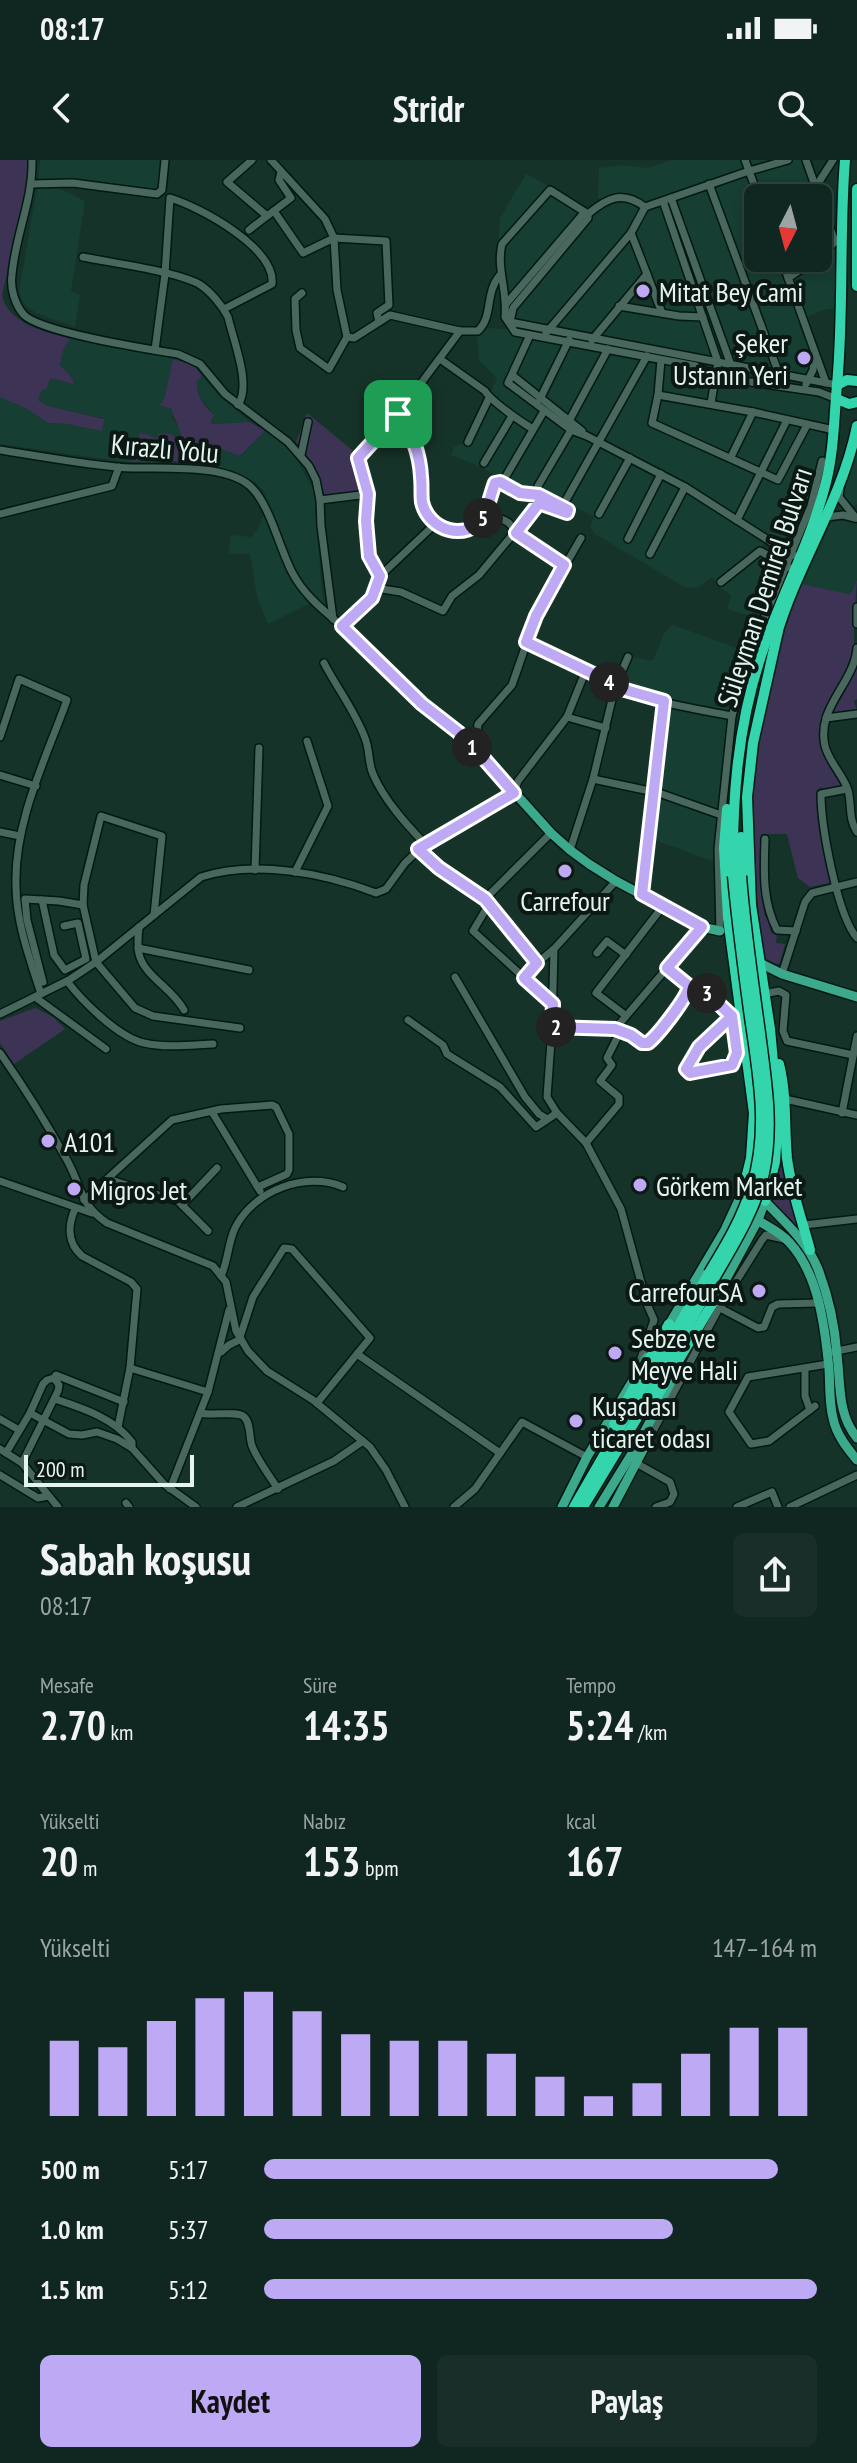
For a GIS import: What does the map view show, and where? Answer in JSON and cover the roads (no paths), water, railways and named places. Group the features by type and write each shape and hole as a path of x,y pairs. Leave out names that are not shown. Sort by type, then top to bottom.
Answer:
{"highway":[{"name":"Süleyman Demirel Bulvarı","path":"774,630 789,568 826,483 837,399 832,384 841,331 838,240 845,160"},
{"path":"857,189 857,286"},
{"path":"832,384 857,381"},
{"path":"837,399 849,404 857,402"},
{"name":"Süleyman Demirel Bulvarı","path":"583,1507 640,1413 712,1275 753,1184 761,1134 758,1076 739,935 733,819 740,750 752,687 774,630 840,485 857,426"},
{"path":"743,1191 754,1133 752,1089 728,918 723,816 742,710 756,658 774,630"},
{"path":"774,630 753,743 747,797 749,874 758,962 785,1099 788,1160 810,1250"},
{"path":"765,1201 775,1162 778,1117 770,1029"},
{"path":"751,1158 755,1165 762,1168 775,1162"},
{"name":"Süleyman Demirel Bulvarı","path":"571,1507 712,1275"},
{"path":"590,1507 717,1303"},
{"path":"571,1507 669,1324"}],"main road":[{"path":"338,622 422,704 458,732 570,850 616,881 702,927 720,931 727,926 728,918"},
{"path":"720,931 734,956"},
{"path":"758,962 782,974 857,997"},
{"path":"763,989 769,978 782,974"},
{"path":"562,1507 637,1370 720,1240 743,1191 755,1193 765,1201 810,1250 820,1273 838,1418 857,1453"},
{"path":"599,1507 642,1444 717,1303 765,1201"},
{"path":"736,1206 789,1242 810,1275 832,1352 828,1364 841,1439 857,1460"},
{"path":"749,1236 758,1228 778,1232"},
{"path":"838,1418 857,1441"},
{"path":"613,1507 636,1463 642,1444"}],"street":[{"path":"32,160 31,184 11,290 24,314 46,328 178,354 200,364 238,405 288,442 301,455 316,480 338,622 372,598 380,576 435,524"},
{"path":"31,184 73,183 157,194 162,190 165,160"},
{"path":"252,160 227,182 271,214 303,253 334,238 386,241 389,305 377,313 379,322"},
{"path":"271,160 325,219 334,238 337,290 347,337 329,369 300,348 295,299 302,293"},
{"path":"745,160 754,184"},
{"path":"545,334 631,233 645,207 788,160"},
{"path":"806,160 814,184"},
{"path":"818,184 833,160"},
{"path":"249,230 291,198 279,180 281,172"},
{"path":"709,184 779,374"},
{"path":"588,214 550,190 502,244 501,274 510,306 510,322 569,343 592,343 648,354 718,362 832,384"},
{"path":"155,350 165,274 170,198 196,208 232,229 266,264 273,277 272,284 224,309"},
{"path":"671,198 731,365"},
{"path":"592,343 571,334 530,335 515,332 505,317 510,306 588,218 588,214 604,200 634,199 645,207"},
{"path":"663,201 718,362 711,403"},
{"path":"832,226 838,240"},
{"path":"631,233 662,313"},
{"path":"832,238 838,240"},
{"path":"832,245 838,240"},
{"path":"83,257 193,281 203,287 224,309 244,382 243,398 238,405"},
{"path":"786,272 815,352 832,384"},
{"path":"788,278 797,272"},
{"path":"347,337 354,338 390,315 460,331 478,331 484,325 493,283 501,274"},
{"path":"592,343 647,274"},
{"path":"619,306 703,317"},
{"path":"380,576 369,556 366,521 368,494 358,458 398,414 460,331"},
{"path":"540,399 571,334"},
{"path":"530,335 508,383 544,411 685,487 794,555 822,461"},
{"path":"538,486 608,346"},
{"path":"810,391 815,352"},
{"path":"648,354 661,360 696,366 716,377 810,391 837,399"},
{"path":"566,500 648,354"},
{"path":"440,359 533,429"},
{"path":"661,360 652,423 778,480 807,425"},
{"path":"812,380 820,362"},
{"path":"512,375 570,425"},
{"path":"658,395 711,403 834,430"},
{"path":"468,442 489,398"},
{"path":"506,476 544,411"},
{"path":"731,457 753,412"},
{"path":"376,588 401,592 443,611 452,596 479,575 539,503 567,513 568,510 539,495 520,493 500,482 495,483 485,516 474,527 462,532 435,524 422,502 420,460 416,447 398,414"},
{"path":"484,463 512,416"},
{"path":"737,520 787,420"},
{"path":"301,455 308,422"},
{"name":"Kırazlı Yolu","path":"0,450 119,467 198,468 236,478 252,488 264,508 293,574 313,601 338,622"},
{"path":"599,514 630,458"},
{"path":"0,514 112,486 119,467"},
{"path":"628,539 661,474"},
{"path":"840,485 839,497 857,518"},
{"path":"650,554 685,487"},
{"path":"320,500 368,494"},
{"path":"826,517 843,515 857,518"},
{"path":"494,518 504,519 516,533 564,565"},
{"path":"475,749 478,724 512,685 536,616 581,538"},
{"path":"720,931 718,871 732,716 753,645 789,568 760,551 721,582"},
{"path":"857,607 857,624"},
{"path":"526,642 615,687 732,716"},
{"path":"857,648 855,663 829,707 825,745 847,789 851,823 857,832"},
{"path":"570,850 593,779 615,687 628,657"},
{"path":"324,663 334,683 344,694 365,737 372,773 403,820 439,868 487,901 537,963"},
{"path":"0,1014 67,981 96,962 201,877 218,872 255,870 295,872 325,877 376,893 386,889 422,846 514,793 518,781 567,717 586,670"},
{"path":"0,737 19,679 67,700 20,836 16,866 18,915 38,996 106,1049"},
{"path":"642,894 664,701"},
{"path":"826,718 857,714"},
{"path":"567,717 606,728"},
{"path":"295,872 328,806 307,741"},
{"path":"255,870 259,748"},
{"path":"0,775 36,786"},
{"path":"593,779 655,793 723,816"},
{"path":"847,789 821,794 821,818 843,912 857,938"},
{"path":"154,915 162,836 101,816 84,885 83,905 96,962 124,997 143,1012 240,1028"},
{"path":"0,832 20,836"},
{"path":"551,833 487,901 473,931 553,1004"},
{"path":"765,839 764,872 769,915 777,930 796,931"},
{"path":"524,978 616,881"},
{"path":"782,974 805,902 812,893 857,882"},
{"path":"43,982 27,920 25,899 83,905"},
{"path":"42,900 54,955 65,970 86,959 78,923 64,926"},
{"path":"625,1015 596,993 663,906"},
{"path":"139,927 139,956 178,999 184,1010"},
{"path":"586,1143 619,1104 619,1097 600,1081 612,1065 607,1058 625,1015 702,927"},
{"path":"597,953 607,941 626,955"},
{"path":"138,948 249,970"},
{"path":"554,949 547,1097 557,1113 586,1143 621,1209 654,1320 637,1370"},
{"path":"667,968 689,986 703,989 732,1016 737,1044 732,1065 690,1073 686,1069 699,1047 732,1016"},
{"path":"455,977 525,1097 547,1119"},
{"path":"67,981 80,998 125,1035 141,1043 163,1046 213,1044"},
{"path":"552,1027 617,1030 642,1043 652,1041 689,993 689,986"},
{"path":"763,989 786,995 783,1031 787,1041 853,1055"},
{"path":"408,1020 443,1045 447,1054 500,1087 536,1127 557,1113"},
{"path":"842,1113 857,1036"},
{"path":"0,1053 69,1163 92,1213"},
{"path":"785,1099 857,1115"},
{"path":"84,1200 172,1120 221,1109 276,1107 289,1134 289,1170 287,1174 258,1187"},
{"path":"212,1112 262,1196"},
{"path":"182,1205 217,1168"},
{"path":"108,1179 178,1201 208,1231"},
{"path":"0,1181 92,1213 107,1223 213,1266 226,1282 236,1331 248,1351 267,1371 317,1403 370,1447 405,1507"},
{"path":"221,1276 237,1225 262,1196 310,1181 328,1181 343,1187"},
{"path":"75,1209 70,1230 76,1250 136,1285 130,1368 118,1427"},
{"path":"804,1225 857,1219"},
{"path":"789,1242 766,1235 717,1303 758,1328 764,1327 772,1307 778,1304 818,1303"},
{"path":"220,1353 240,1338 253,1297 284,1248 292,1249 370,1338 317,1403"},
{"path":"170,1489 208,1392 230,1304"},
{"path":"832,1352 857,1347"},
{"path":"357,1354 500,1453"},
{"path":"805,1369 805,1396 813,1408 769,1441 751,1444 729,1412 748,1377 828,1364"},
{"path":"130,1368 208,1392"},
{"path":"58,1507 22,1463 3,1451 30,1413 43,1384 57,1374 124,1402"},
{"path":"22,1463 55,1399 59,1385 54,1378"},
{"path":"55,1399 118,1427 132,1442 132,1448"},
{"path":"30,1413 69,1434 97,1432 117,1439 132,1448 170,1489 196,1507"},
{"path":"200,1413 244,1416 251,1444 278,1489"},
{"path":"0,1419 19,1430"},
{"path":"454,1507 475,1489 522,1422 587,1457"},
{"path":"237,1507 334,1461 363,1441"},
{"path":"636,1463 670,1482 674,1494 670,1502 656,1507"},
{"path":"0,1475 38,1498 48,1496"},
{"path":"790,1507 857,1475"},
{"path":"737,1507 772,1492 778,1507"}],"place":[{"name":"Mitat Bey Cami","path":"643,291"},
{"name":"Şeker Ustanın Yeri","path":"804,358"},
{"name":"Carrefour","path":"565,871"},
{"name":"A101","path":"48,1141"},
{"name":"Görkem Market","path":"640,1185"},
{"name":"Migros Jet","path":"74,1189"},
{"name":"CarrefourSA","path":"759,1291"},
{"name":"Sebze ve Meyve Hali","path":"615,1353"},
{"name":"Kuşadası ticaret odası","path":"576,1421"}]}
